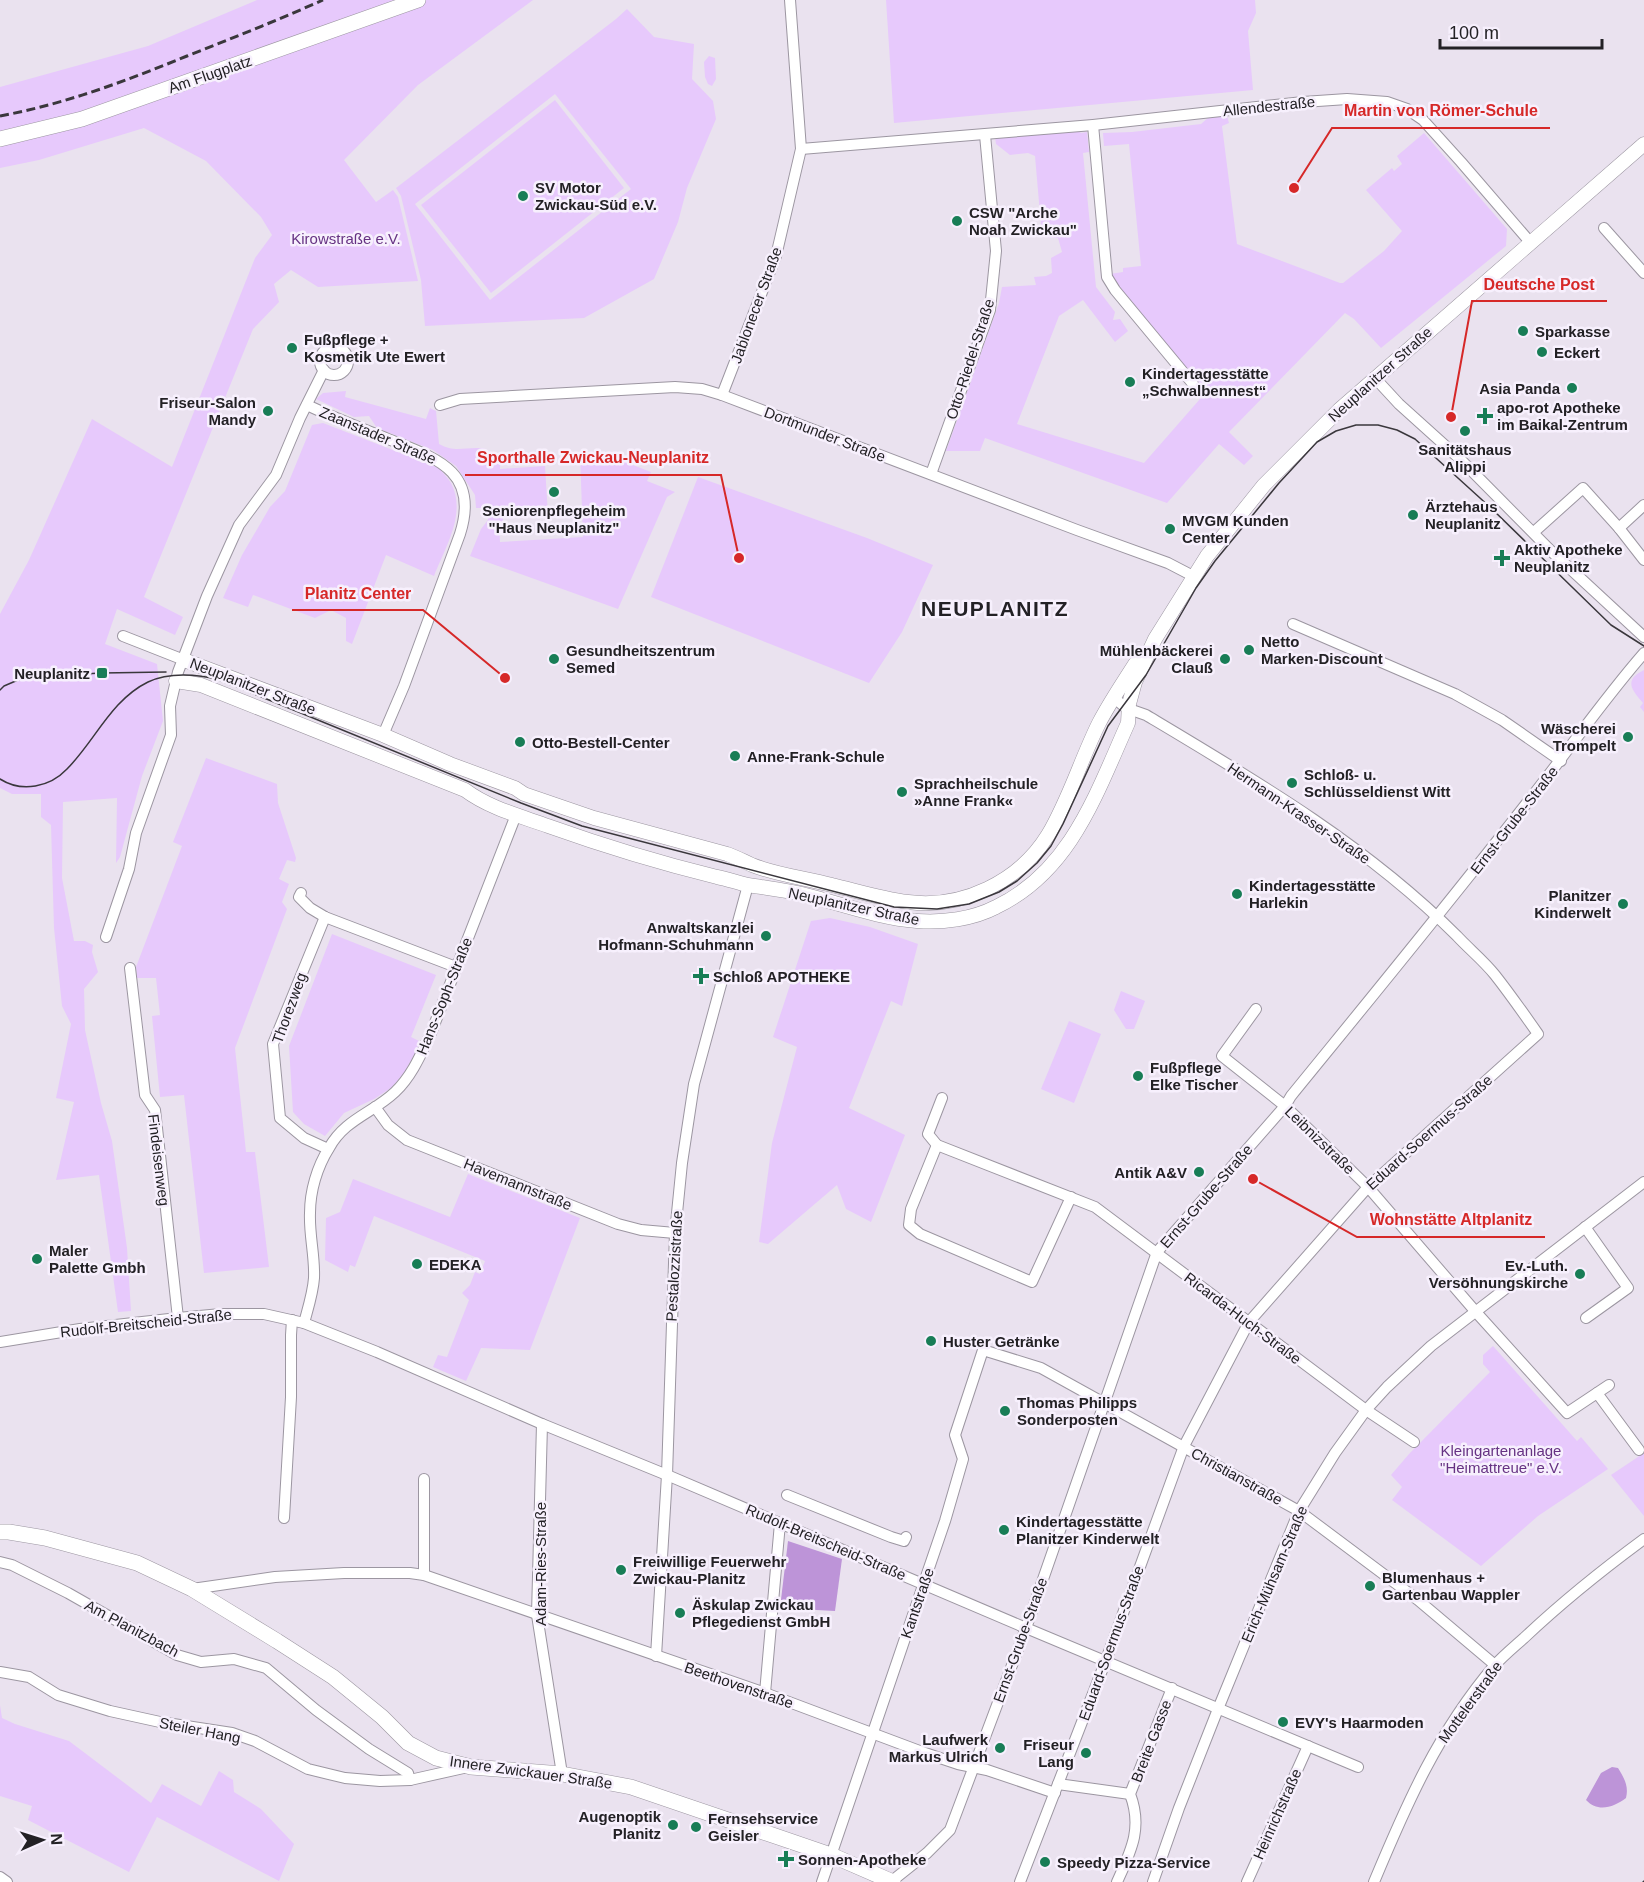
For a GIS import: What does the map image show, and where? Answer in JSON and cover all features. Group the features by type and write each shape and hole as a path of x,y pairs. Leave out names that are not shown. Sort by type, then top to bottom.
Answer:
{"main road":[{"name":"Am Flugplatz","path":"0,139 82,119 418,0"},
{"name":"Innere Zwickauer Straße","path":"0,1532 45,1538 137,1563 192,1589 333,1677 408,1743 436,1758 471,1767 562,1774 631,1787 831,1855 892,1882"}],"street":[{"name":"Jablonecer Straße","path":"722,395 776,256 801,149 790,0"},
{"name":"Allendestraße","path":"801,149 985,135 1314,101 1347,99 1387,102 1407,109 1423,120 1530,242"},
{"path":"1094,124 1107,277 1115,290 1193,384"},
{"name":"Otto-Riedel-Straße","path":"931,474 990,310 996,251 985,135"},
{"name":"Neuplanitzer Straße","path":"176,681 201,686 465,790 474,797 516,815 643,858 748,885 792,892 916,921 935,922 961,918 996,908 1029,887 1060,856 1075,836 1128,723 1135,681 1155,639 1207,556 1264,485 1339,410 1644,144"},
{"path":"1604,228 1644,273"},
{"name":"Zaanstader Straße","path":"184,660 207,596 239,525 276,475 300,418 324,370"},
{"path":"1375,378 1399,404 1460,459 1551,551 1644,637"},
{"name":"Dortmunder Straße","path":"440,405 460,399 675,387 702,388 1168,563 1193,576"},
{"name":"Zaanstader Straße","path":"307,405 419,450 445,465 453,473 463,493 465,517 404,686 383,735"},
{"path":"1534,532 1583,488 1644,560"},
{"path":"1619,528 1644,505"},
{"path":"1293,624 1455,694 1502,720 1561,761"},
{"name":"Neuplanitzer Straße","path":"123,636 383,735 441,761 515,788 524,794 594,818 740,858 752,865 872,896 910,903 938,903 983,891 1014,874 1047,836 1113,697 1138,658 1155,639"},
{"name":"Ernst-Grube-Straße","path":"892,1882 950,1830 1026,1628 1157,1252 1285,1106 1438,917 1561,761 1623,677 1643,655"},
{"path":"106,937 129,869 136,833 171,735 170,706 178,672 184,660"},
{"name":"Hermann-Krasser-Straße","path":"1113,697 1129,710 1146,715 1204,750 1332,832 1388,873 1438,917 1494,974 1538,1034"},
{"path":"376,755 383,735"},
{"path":"516,815 524,794"},
{"name":"Hans-Soph-Straße","path":"304,1323 314,1275 310,1214 314,1181 328,1149 338,1135 358,1116 395,1092 417,1063 516,815"},
{"path":"748,885 752,865"},
{"name":"Pestalozzistraße","path":"656,1656 667,1475 675,1233 682,1163 694,1084 748,885"},
{"path":"301,893 299,897 310,908 325,917 456,967"},
{"name":"Thorezweg","path":"325,917 273,1044 280,1118 304,1138 328,1149"},
{"name":"Findeisenweg","path":"130,968 145,1095 155,1110 178,1318"},
{"name":"Leibnizstraße","path":"1256,1009 1222,1056 1285,1106 1368,1187 1567,1413 1609,1385"},
{"name":"Eduard-Soermus-Straße","path":"1020,1882 1106,1660 1184,1446 1249,1322 1368,1187 1538,1034"},
{"path":"942,1098 928,1134 937,1145 911,1209 909,1225 920,1234 1032,1282 1071,1197"},
{"name":"Havemannstraße","path":"375,1107 388,1125 407,1140 618,1224 641,1230 675,1233"},
{"name":"Ricarda-Huch-Straße","path":"937,1145 1095,1207 1366,1410 1414,1442"},
{"name":"Erich-Mühsam-Straße","path":"1153,1882 1218,1708 1299,1511 1335,1453 1366,1410 1422,1354 1644,1182"},
{"path":"1585,1227 1628,1288 1586,1318"},
{"name":"Rudolf-Breitscheid-Straße","path":"0,1342 80,1329 221,1314 264,1314 304,1323 426,1372 542,1424 1358,1767"},
{"path":"284,1518 291,1397 292,1320"},
{"name":"Christianstraße","path":"983,1350 1041,1368 1299,1511 1418,1600 1495,1665"},
{"name":"Kantstraße","path":"822,1882 924,1583 963,1460 955,1435 983,1350"},
{"path":"1597,1393 1639,1450"},
{"name":"Adam-Ries-Straße","path":"542,1424 537,1615 562,1774"},
{"path":"424,1479 424,1575"},
{"name":"Rudolf-Breitscheid-Straße","path":"787,1494 904,1542 906,1537"},
{"path":"765,1693 780,1523"},
{"name":"Mottelerstraße","path":"1374,1882 1416,1785 1458,1714 1495,1665 1571,1595 1644,1539"},
{"name":"Am Planitzbach","path":"0,1562 12,1565 68,1593 177,1655 201,1662 234,1659 266,1668 316,1710 369,1749 408,1773 410,1780"},
{"name":"Beethovenstraße","path":"192,1589 287,1576 355,1573 424,1575 765,1693 925,1753 1057,1788"},
{"name":"Steiler Hang","path":"0,1672 29,1677 58,1695 110,1711 160,1722 232,1733 255,1741 317,1771 380,1781 410,1780 471,1767"},
{"name":"Breite Gasse","path":"1117,1882 1132,1847 1137,1825 1134,1803 1130,1794 1172,1688"},
{"name":"Heinrichstraße","path":"1247,1882 1308,1746"},
{"name":"Breite Gasse","path":"1057,1788 1130,1794"},
{"path":"0,1877 8,1882"}],"green space":[{"name":"Kirowstraße e.V.","path":"257,0 533,0 418,85 344,160 376,202 393,190 398,197 418,281 318,287 291,270 274,284 279,302 253,329 144,597 183,617 175,635 117,609 105,644 157,664 163,721 142,776 120,857 116,863 117,798 63,802 62,878 74,941 85,941 93,945 92,952 98,972 84,989 85,1030 112,1141 127,1248 131,1311 118,1312 99,1175 56,1180 74,1102 56,1098 71,1024 62,1006 54,928 51,825 41,817 41,794 12,794 0,788 0,614 29,560 92,419 172,467 255,258 272,235 261,217 206,161 144,128 39,160 0,168 0,87 148,46"},
{"path":"886,0 1255,0 1256,13 1248,31 1253,90 894,123"},
{"path":"627,9 654,37 694,44 692,79 713,101 716,119 687,188 678,222 654,279 584,318 425,326 421,280 401,196 396,188","holes":["555,94 631,189 490,300 415,204"]},
{"path":"709,56 715,58 716,79 712,86 708,84 705,77 704,62"},
{"name":"SV Motor Zwickau-Süd e.V.","path":"555,100 624,188 491,293 421,205"},
{"path":"1227,116 1229,123 1222,126 1237,244 1343,283 1384,251 1402,231 1366,190 1392,168 1394,171 1402,164 1397,156 1424,133 1507,229 1506,246 1381,348 1354,319 1345,313 1229,432 1253,456 1244,465 1219,444 1167,503 985,438 980,451 946,451 999,303 1002,287 1036,285 1034,277 1052,273 1051,258 1062,252 1058,238 1042,237 1035,156 1028,153 1010,155 996,144 995,137 1075,129 1081,133 1087,132 1089,152 1083,153 1096,287 1115,312 1113,320 1120,319 1128,331 1115,342 1083,300 1059,316 1017,424 1144,463 1200,399 1191,389 1196,380 1116,287 1110,274 1123,272 1123,268 1141,266 1129,144 1104,146 1103,133 1201,124 1208,118"},
{"path":"346,391 345,397 426,419 430,408 436,411 439,444 457,449 486,449 487,462 500,461 500,469 545,466 548,515 503,517 503,525 499,525 500,542 583,537 580,454 589,454 590,462 599,461 599,453 609,453 609,456 651,472 647,481 675,492 667,497 618,609 470,556 481,529 488,520 486,508 476,508 475,495 456,466 433,450 377,428 369,416 354,417 316,399 323,393"},
{"path":"323,423 439,468 451,483 457,506 453,530 434,576 386,555 352,644 346,641 346,618 331,610 315,618 253,595 248,607 223,598 242,555 270,507 285,491 312,425"},
{"path":"698,477 867,538 933,565 902,632 869,683 651,597"},
{"path":"1644,670 1644,712 1640,707 1643,703 1631,685 1633,678"},
{"path":"206,758 277,784 278,803 296,858 295,862 287,860 279,879 289,884 282,902 287,909 235,1048 246,1152 255,1152 269,1267 204,1273 184,1095 160,1097 152,1016 160,1015 156,978 137,978 136,967 182,846 173,842"},
{"path":"830,918 870,927 918,944 902,1006 891,1001 849,1108 905,1135 871,1222 846,1209 837,1185 768,1244 759,1242 772,1143 797,1047 773,1037 811,921"},
{"path":"332,934 436,975 411,1037 421,1042 404,1073 391,1088 344,1113 325,1136 304,1124 293,1112 289,1046"},
{"path":"1121,991 1145,1001 1134,1029 1126,1029 1114,1010"},
{"path":"1069,1021 1101,1034 1074,1103 1041,1089"},
{"path":"468,1174 580,1218 530,1350 481,1348 466,1381 433,1367 438,1355 447,1357 469,1300 462,1293 470,1285 475,1272 480,1274 485,1261 374,1216 355,1267 350,1265 348,1272 325,1260 326,1218 340,1212 353,1179 450,1217"},
{"name":"Kleingartenanlage \"Heimattreue\" e.V.","path":"1493,1346 1577,1441 1581,1437 1608,1469 1538,1516 1481,1566 1392,1500 1402,1487 1391,1475 1490,1372 1483,1364 1483,1355"},
{"path":"1644,1453 1644,1516 1611,1475"},
{"path":"0,1705 2,1718 69,1741 151,1803 162,1784 201,1806 219,1771 233,1780 234,1792 261,1809 294,1844 279,1881 157,1817 129,1872 28,1820 32,1806 0,1796"}],"shaded area":[{"path":"788,1541 842,1559 835,1611 780,1608"},
{"path":"1612,1767 1618,1768 1624,1779 1627,1790 1626,1798 1606,1807 1591,1804 1586,1800 1601,1773"}],"tram line":[{"path":"0,779 26,787 52,780 67,769 113,710 135,690 148,682 165,677 202,676 220,680 582,826 894,907 937,909 969,904 999,892 1017,881 1037,863 1051,846 1108,726 1146,675 1196,588 1215,561 1279,483 1317,442 1336,431 1356,425 1378,425 1397,430 1415,439 1491,508 1611,625 1644,646"},
{"path":"0,690 25,677 166,672"}],"railway":[{"path":"0,116 48,105 118,83 323,0"}],"place":[{"name":"Martin von Römer-Schule","path":"1294,188"},
{"name":"SV Motor Zwickau-Süd e.V.","path":"523,196"},
{"name":"CSW \"Arche Noah Zwickau\"","path":"957,221"},
{"name":"Sparkasse","path":"1523,331"},
{"name":"Fußpflege + Kosmetik Ute Ewert","path":"292,348"},
{"name":"Eckert","path":"1542,352"},
{"name":"Kindertagesstätte „Schwalbennest“","path":"1130,382"},
{"name":"Asia Panda","path":"1572,388"},
{"name":"Friseur-Salon Mandy","path":"268,411"},
{"name":"apo-rot Apotheke im Baikal-Zentrum","path":"1485,416"},
{"name":"Deutsche Post","path":"1451,417"},
{"name":"Sanitätshaus Alippi","path":"1465,431"},
{"name":"Seniorenpflegeheim \"Haus Neuplanitz\"","path":"554,492"},
{"name":"Ärztehaus Neuplanitz","path":"1413,515"},
{"name":"MVGM Kunden Center","path":"1170,529"},
{"name":"Sporthalle Zwickau-Neuplanitz","path":"739,558"},
{"name":"Aktiv Apotheke Neuplanitz","path":"1502,558"},
{"name":"Netto Marken-Discount","path":"1249,650"},
{"name":"Gesundheitszentrum Semed","path":"554,659"},
{"name":"Mühlenbäckerei Clauß","path":"1225,659"},
{"name":"Neuplanitz","path":"102,673"},
{"name":"Planitz Center","path":"505,678"},
{"name":"Wäscherei Trompelt","path":"1628,737"},
{"name":"Otto-Bestell-Center","path":"520,742"},
{"name":"Anne-Frank-Schule","path":"735,756"},
{"name":"Schloß- u. Schlüsseldienst Witt","path":"1292,783"},
{"name":"Sprachheilschule »Anne Frank«","path":"902,792"},
{"name":"Kindertagesstätte Harlekin","path":"1237,894"},
{"name":"Planitzer Kinderwelt","path":"1623,904"},
{"name":"Anwaltskanzlei Hofmann-Schuhmann","path":"766,936"},
{"name":"Schloß APOTHEKE","path":"701,976"},
{"name":"Fußpflege Elke Tischer","path":"1138,1076"},
{"name":"Antik A&V","path":"1199,1172"},
{"name":"Wohnstätte Altplanitz","path":"1253,1179"},
{"name":"Maler Palette Gmbh","path":"37,1259"},
{"name":"EDEKA","path":"417,1264"},
{"name":"Ev.-Luth. Versöhnungskirche","path":"1580,1274"},
{"name":"Huster Getränke","path":"931,1341"},
{"name":"Thomas Philipps Sonderposten","path":"1005,1411"},
{"name":"Kindertagesstätte Planitzer Kinderwelt","path":"1004,1530"},
{"name":"Freiwillige Feuerwehr Zwickau-Planitz","path":"621,1570"},
{"name":"Blumenhaus + Gartenbau Wappler","path":"1370,1586"},
{"name":"Äskulap Zwickau Pflegedienst GmbH","path":"680,1613"},
{"name":"EVY's Haarmoden","path":"1283,1722"},
{"name":"Laufwerk Markus Ulrich","path":"1000,1748"},
{"name":"Friseur Lang","path":"1086,1753"},
{"name":"Augenoptik Planitz","path":"673,1825"},
{"name":"Fernsehservice Geisler","path":"696,1827"},
{"name":"Sonnen-Apotheke","path":"786,1859"},
{"name":"Speedy Pizza-Service","path":"1045,1862"}],"district":[{"name":"NEUPLANITZ","path":"995,608"}]}
